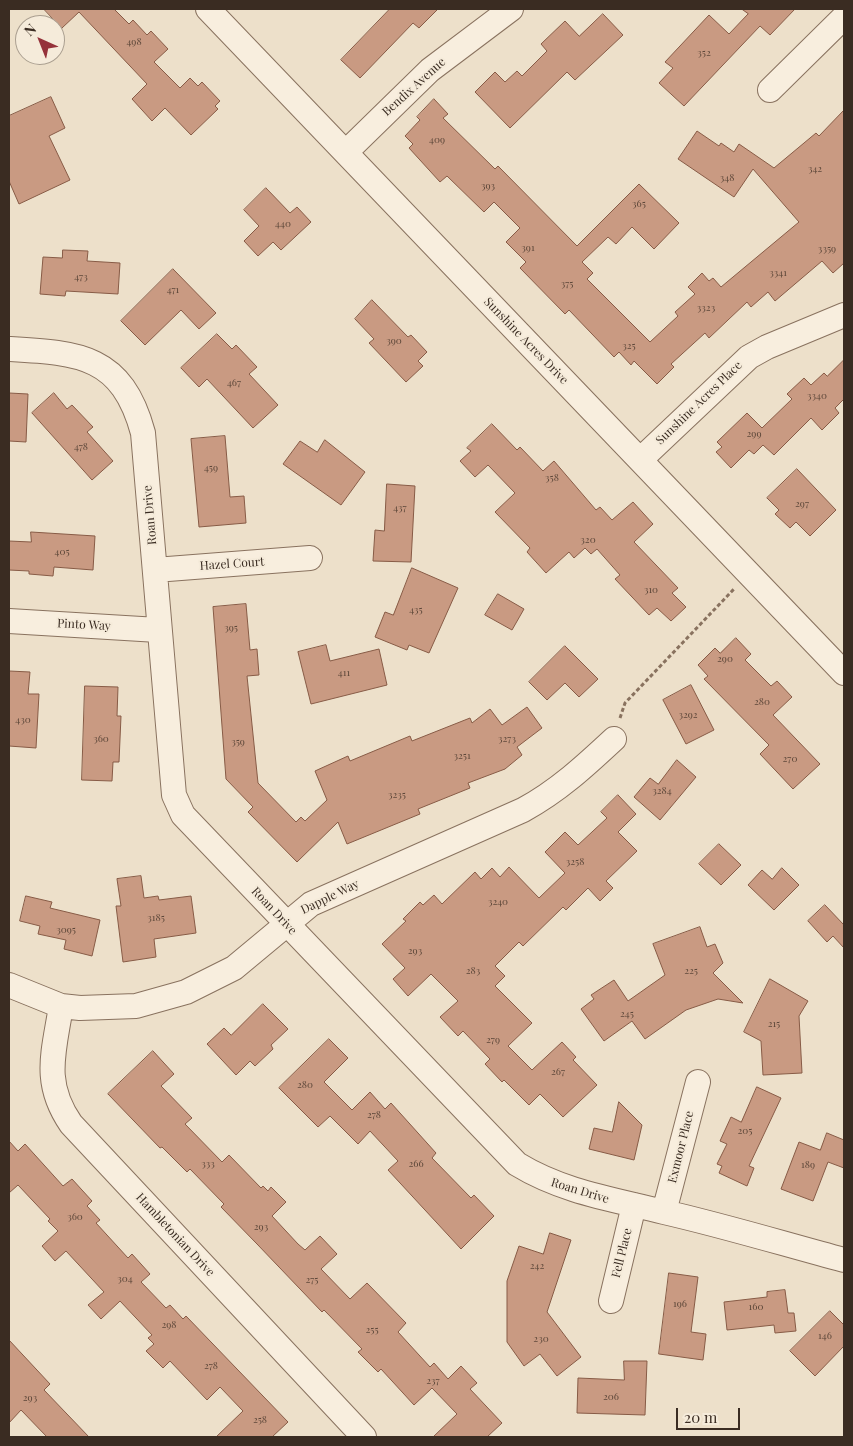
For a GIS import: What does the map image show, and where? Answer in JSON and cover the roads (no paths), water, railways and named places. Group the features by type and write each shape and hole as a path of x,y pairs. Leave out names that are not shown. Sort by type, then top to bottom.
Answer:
{"street":[{"name":"Sunshine Acres Drive","path":"208,9 844,672"},
{"name":"Bendix Avenue","path":"346,152 430,70 511,9"},
{"path":"770,90 844,17"},
{"name":"Sunshine Acres Place","path":"640,460 749,357 767,347 844,315"},
{"name":"Roan Drive","path":"9,349 58,352 82,357 105,369 123,388 135,410 143,433 155,570 158,630 174,795 183,815 517,1164 554,1184 588,1196 664,1212 844,1260"},
{"name":"Hazel Court","path":"155,570 310,558"},
{"name":"Pinto Way","path":"9,621 158,630"},
{"name":"Dapple Way","path":"9,985 61,1006 80,1008 126,1007 158,1001 186,992 234,968 311,904 536,803 572,778 614,739"},
{"name":"Hambletonian Drive","path":"61,1006 52,1076 54,1092 61,1109 71,1124 364,1437"},
{"name":"Exmoor Place","path":"664,1212 698,1082"},
{"name":"Fell Place","path":"611,1301 634,1206"}]}
